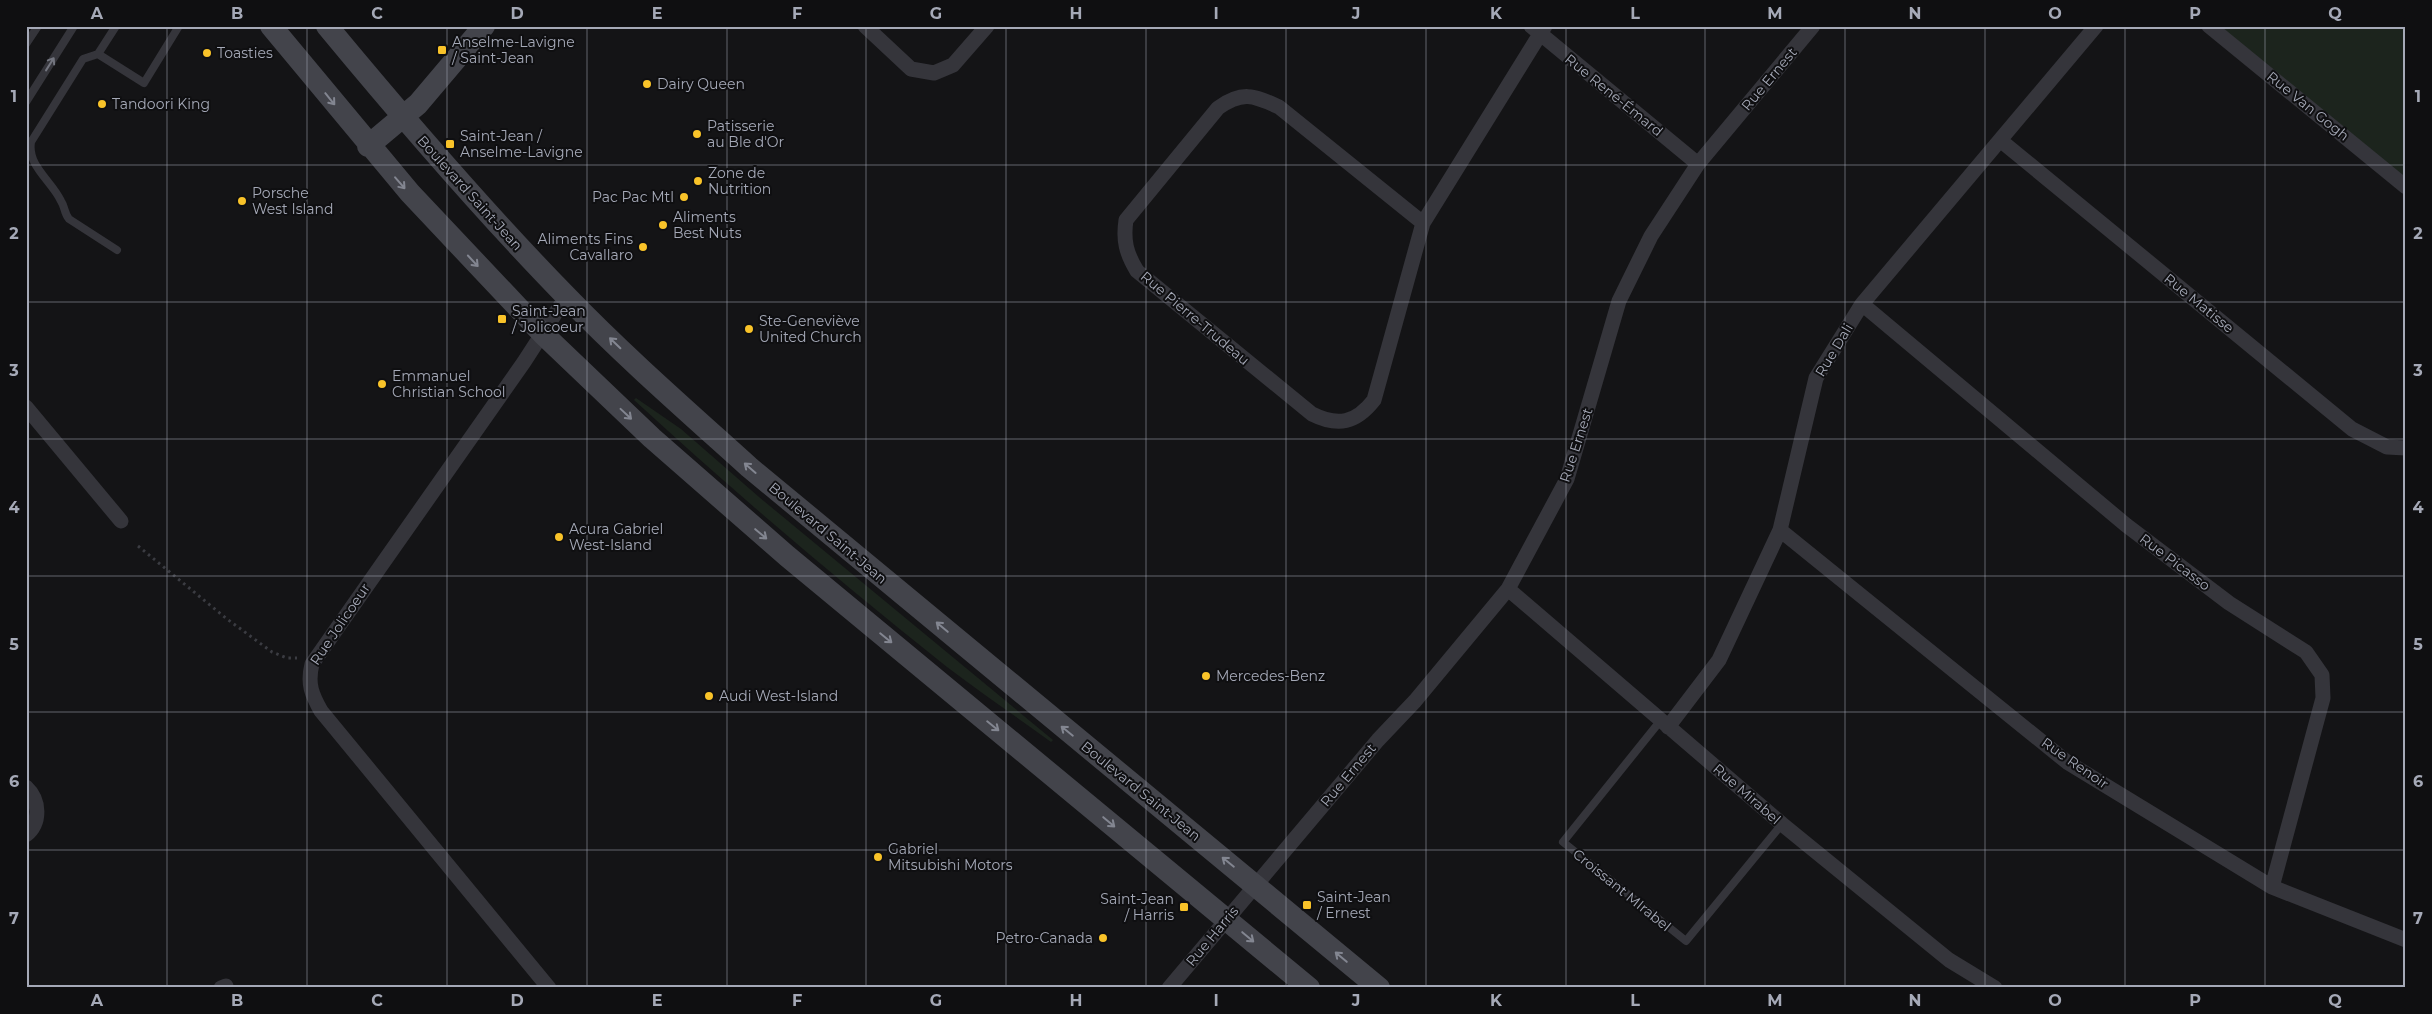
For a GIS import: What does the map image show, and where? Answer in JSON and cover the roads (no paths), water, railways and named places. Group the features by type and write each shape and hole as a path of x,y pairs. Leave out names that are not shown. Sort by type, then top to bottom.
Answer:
{"main road":[{"path":"271,26 368,146 410,193 543,334 652,438 740,516 1309,988"},
{"name":"Boulevard Saint-Jean","path":"328,26 402,117 483,209 566,297 749,467 1379,988"},
{"path":"368,146 424,98 484,26"}],"street":[{"path":"865,26 911,69 934,73 954,65 987,26"},
{"name":"Rue Ernest","path":"1255,884 1378,740 1415,701 1508,589 1567,479 1619,301 1651,236 1698,164 1813,26"},
{"name":"Rue Dali","path":"1665,724 1718,660 1780,530 1816,378 1862,304 2096,26"},
{"name":"Rue Van Gogh","path":"2209,26 2406,187"},
{"name":"Rue René-Émard","path":"1538,29 1698,164"},
{"name":"Rue Pierre-Trudeau","path":"1423,223 1279,107 1254,96 1233,98 1218,108 1126,220 1123,238 1128,256 1137,270 1294,401 1312,414 1327,421 1346,421 1363,414 1374,400 1423,223 1538,29"},
{"name":"Rue Matisse","path":"2000,140 2352,429 2387,447 2406,448"},
{"name":"Rue Jolicoeur","path":"550,988 321,711 310,693 308,677 312,664 543,334 566,297"},
{"name":"Rue Picasso","path":"1862,304 2126,525 2229,603 2306,652 2312,659 2322,675 2324,698 2272,887"},
{"path":"26,407 121,521"},
{"name":"Rue Renoir","path":"1780,530 2067,762 2272,887 2406,940"},
{"name":"Rue Mirabel","path":"1508,589 1782,824 1949,960 1995,988"},
{"path":"26,787 33,794 37,812 33,830 26,836"},
{"name":"Rue Harris","path":"1169,988 1255,884"}],"lane":[{"path":"26,44 38,26"},
{"path":"26,102 74,26"},
{"path":"116,26 98,54 83,59 31,142 30,149 33,160 62,202 65,214 69,219 117,250"},
{"path":"98,54 144,83 179,26"},
{"name":"Croissant MIrabel","path":"1665,724 1563,842 1686,941 1782,824"}],"place":[{"name":"Anselme-Lavigne / Saint-Jean","path":"442,50"},
{"name":"Toasties","path":"207,53"},
{"name":"Dairy Queen","path":"647,84"},
{"name":"Tandoori King","path":"102,104"},
{"name":"Patisserie au Ble d'Or","path":"697,134"},
{"name":"Saint-Jean / Anselme-Lavigne","path":"450,144"},
{"name":"Zone de Nutrition","path":"698,181"},
{"name":"Pac Pac Mtl","path":"684,197"},
{"name":"Porsche West Island","path":"242,201"},
{"name":"Aliments Best Nuts","path":"663,225"},
{"name":"Aliments Fins Cavallaro","path":"643,247"},
{"name":"Saint-Jean / Jolicoeur","path":"502,319"},
{"name":"Ste-Geneviève United Church","path":"749,329"},
{"name":"Emmanuel Christian School","path":"382,384"},
{"name":"Acura Gabriel West-Island","path":"559,537"},
{"name":"Mercedes-Benz","path":"1206,676"},
{"name":"Audi West-Island","path":"709,696"},
{"name":"Gabriel Mitsubishi Motors","path":"878,857"},
{"name":"Saint-Jean / Ernest","path":"1307,905"},
{"name":"Saint-Jean / Harris","path":"1184,907"},
{"name":"Petro-Canada","path":"1103,938"}]}
